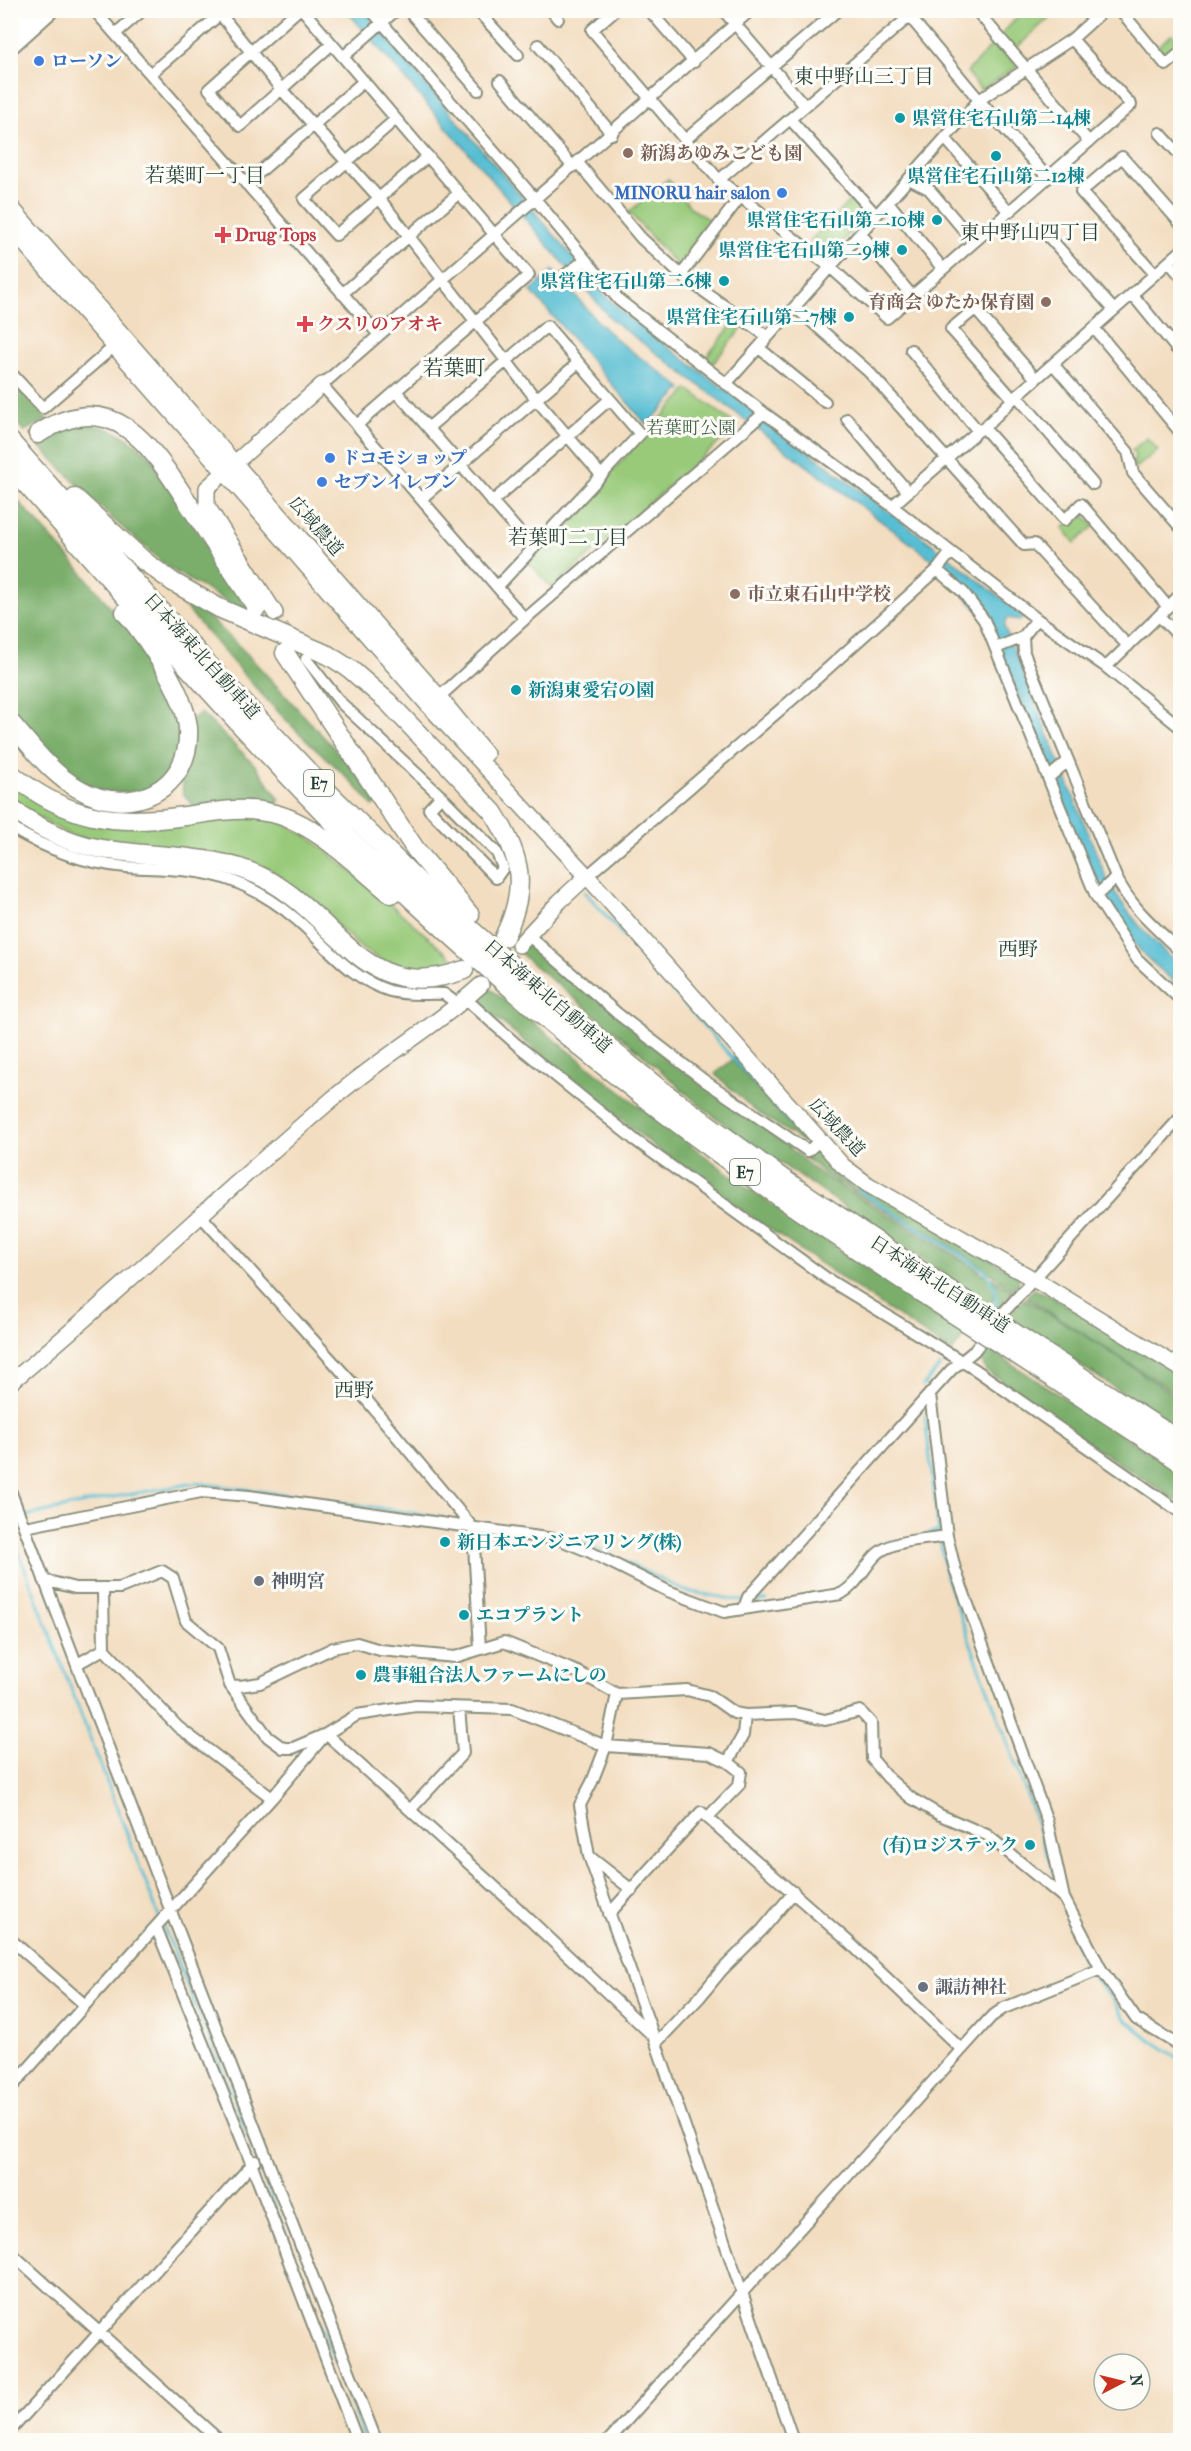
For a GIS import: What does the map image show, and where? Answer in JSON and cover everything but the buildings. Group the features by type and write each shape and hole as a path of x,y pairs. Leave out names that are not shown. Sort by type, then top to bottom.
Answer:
{"highway":[{"path":"38,434 58,423 84,417 111,420 134,432 158,457 266,610"},
{"path":"10,433 102,525 173,582 219,608 328,655 357,674 388,702 493,812 504,830 515,852 520,883 516,908 517,939"},
{"name":"日本海東北自動車道","path":"10,441 223,681 390,854 554,1003 661,1090 957,1306"},
{"name":"日本海東北自動車道","path":"10,466 172,650 307,795 421,907 547,1019 629,1087 854,1248 957,1306 1032,1354 1180,1441"},
{"path":"10,478 130,617 173,684 188,728 182,763 162,788 145,797 128,802 109,801 77,789 61,777 10,722"},
{"path":"285,653 391,814 445,887 471,916 610,1040 661,1090"},
{"path":"10,774 43,797 67,809 94,818 126,822 246,809 289,818 313,831 547,1019"},
{"path":"10,808 50,832 97,848 189,856 243,868 289,893 351,950 387,973 406,979 423,980 443,978 464,970"},
{"name":"日本海東北自動車道","path":"1032,1354 1180,1462"}],"main road":[{"path":"10,28 30,10"},
{"path":"10,46 50,10"}],"street":[{"path":"94,10 379,335"},
{"path":"115,34 143,10"},
{"path":"298,10 209,89 240,126 332,44"},
{"path":"303,10 529,275 357,425"},
{"path":"371,10 536,200 619,300 726,384 892,506 1037,619 1106,667 1180,727"},
{"path":"343,57 396,10"},
{"path":"408,10 478,90"},
{"path":"477,10 518,55"},
{"path":"615,10 592,30 719,180 830,267 887,318 1131,105 1072,39"},
{"path":"649,10 694,62"},
{"path":"723,10 805,106"},
{"path":"266,610 207,506 207,488 751,10"},
{"path":"685,140 838,10"},
{"path":"726,384 980,100 1072,39 1104,10"},
{"path":"1120,10 1166,65 1180,53"},
{"path":"978,11 1089,142"},
{"path":"150,74 222,12 281,89 379,198 536,399 601,475"},
{"path":"719,180 908,13 1048,177"},
{"path":"538,45 612,134"},
{"path":"246,184 364,81"},
{"path":"500,81 641,238 681,275 768,337"},
{"path":"396,119 304,199 336,235 428,156"},
{"path":"790,119 876,215"},
{"path":"1160,133 1180,155"},
{"path":"945,138 1009,212"},
{"path":"1155,274 1081,192 1122,157 1180,222"},
{"path":"909,179 929,189 974,242"},
{"path":"342,294 459,193"},
{"path":"681,275 741,196"},
{"path":"888,202 943,269"},
{"name":"広域農道","path":"10,206 119,341 843,1166 867,1184 1034,1280 1180,1368"},
{"name":"広域農道","path":"10,227 119,341"},
{"path":"1041,228 1114,310"},
{"path":"861,234 912,296"},
{"path":"892,506 1180,252"},
{"path":"565,275 585,260"},
{"path":"1169,262 1180,275"},
{"path":"1132,294 1180,353"},
{"path":"795,307 869,372 1024,545 1034,544 1128,646"},
{"path":"1036,379 975,309 951,329 1093,484"},
{"path":"428,428 547,326 640,434 497,587"},
{"path":"1094,328 1180,432"},
{"path":"10,372 43,408 119,341"},
{"path":"759,348 825,402"},
{"path":"911,350 1065,520 1081,504 1168,607"},
{"path":"421,499 578,363"},
{"path":"1053,364 1128,452 1133,472 1180,527"},
{"path":"322,385 525,619"},
{"path":"396,392 533,549"},
{"path":"492,502 609,400"},
{"path":"434,702 525,619 764,413"},
{"path":"847,419 908,492"},
{"path":"820,1139 808,1151 705,1081 517,939 816,679 938,568 950,553"},
{"path":"938,568 977,609 997,647 1101,904 1137,959 1180,999"},
{"path":"1106,667 1180,596"},
{"path":"1160,616 1180,637"},
{"path":"997,647 1018,638 1037,619"},
{"path":"1018,638 1066,763 1125,896 1138,912 1180,951"},
{"path":"306,659 341,703 441,796 497,853 503,868 496,878 429,809 441,796"},
{"path":"1050,777 1066,763"},
{"path":"10,827 49,849 73,858 101,864 205,873 253,889 298,920 341,962 366,980 403,994 444,994 462,1002 635,1140 829,1280 976,1370 1180,1512"},
{"path":"1098,894 1112,881"},
{"path":"10,1383 72,1332 200,1215 355,1080 462,1002 481,985"},
{"path":"744,1608 748,1597 951,1370 974,1351 1004,1312 1180,1118"},
{"path":"200,1215 355,1386 473,1528 480,1649"},
{"path":"930,1394 947,1536 955,1569 1047,1821 1064,1898 1101,1969 1136,2019 1180,2046"},
{"path":"10,1490 376,2440"},
{"path":"10,1513 23,1523 201,1492 249,1496 561,1540 668,1591 724,1612 841,1594 852,1588 875,1556 885,1548 947,1536"},
{"path":"44,1580 75,1588 103,1589 120,1588 162,1571 173,1578 186,1622 218,1648 230,1684 268,1737 284,1748 293,1748 326,1734 357,1715 416,1706 512,1709 606,1746 709,1752 728,1762 741,1772 739,1785 708,1817"},
{"path":"103,1589 104,1649 178,1727 272,1798"},
{"path":"230,1684 240,1686 260,1683 333,1648 357,1643 380,1650 455,1657 504,1642 580,1673 617,1694 687,1690 710,1696 734,1713 745,1715 795,1713 825,1720 860,1711 871,1723 872,1759 888,1778 911,1798 940,1815 987,1835 1064,1898"},
{"path":"77,1664 104,1649"},
{"path":"617,1694 606,1746 580,1805 589,1856 793,2440"},
{"path":"410,1810 463,1753 459,1708"},
{"path":"728,1762 743,1735 745,1715"},
{"path":"10,2089 272,1798 326,1734"},
{"path":"326,1734 654,2039"},
{"path":"609,1914 701,1812 850,1943 961,2049"},
{"path":"589,1856 632,1890"},
{"path":"654,2039 699,1998 794,1892"},
{"path":"156,1927 252,2165 357,2440"},
{"path":"10,1939 85,2005"},
{"path":"609,2440 991,2017 1004,2008 1101,1969"},
{"path":"10,2431 252,2165 263,2148"},
{"path":"10,2252 219,2440"},
{"path":"343,2403 356,2389"}],"green space":[{"path":"1023,11 1056,11 1009,55 1018,66 981,90 967,72"},
{"path":"1172,34 1180,46 1168,56 1163,56 1157,47"},
{"path":"668,179 691,208 715,224 681,268 629,212"},
{"path":"852,198 867,214 830,255 826,256 810,241"},
{"path":"735,321 744,325 711,366 704,360"},
{"path":"10,379 48,420 24,431 11,417"},
{"name":"若葉町公園","path":"688,389 738,426 552,588 528,562"},
{"path":"81,424 111,430 135,444 151,457 252,616 170,569 108,515 38,445 58,433"},
{"path":"1147,438 1158,450 1136,468 1133,464 1135,454 1132,450"},
{"path":"10,492 74,563 131,632 155,665 172,696 179,720 179,747 163,779 143,792 99,792 72,777 11,714"},
{"path":"1082,513 1094,526 1075,543 1063,528"},
{"path":"179,592 190,598 247,654 356,772 377,803 373,806 353,783 273,707 175,595"},
{"path":"201,713 255,765 280,800 272,809 195,807 183,794 181,778 192,719"},
{"path":"10,780 80,820 243,814 279,820 310,838 458,963 442,970 395,968 362,949 310,899 269,872 71,836 11,802"},
{"path":"527,944 533,944 769,1130 816,1171 988,1276 995,1291 991,1306 736,1133 697,1103 640,1052 520,953"},
{"path":"488,987 644,1110 748,1188 966,1335 951,1352 750,1216 660,1151 479,1004 478,994"},
{"path":"737,1055 812,1140 811,1143 734,1058"},
{"path":"732,1060 808,1145 754,1110 715,1074"},
{"path":"787,1142 813,1151 849,1185 981,1269 824,1173"},
{"path":"818,1147 1018,1277 1019,1283 1014,1289 968,1257 866,1193 831,1164 815,1148"},
{"path":"992,1278 1013,1291 997,1311 994,1308 997,1291"},
{"path":"1034,1289 1049,1295 1180,1372 1180,1396 1026,1297"},
{"path":"1024,1299 1081,1333 1180,1399 1180,1430 1007,1318"},
{"path":"987,1348 1180,1473 1180,1503 1040,1411 1036,1403 986,1371 981,1359"}],"water":[{"path":"347,11 364,11 606,296 629,318 944,553 1024,616 1020,620 1007,618 1004,626 1107,879 1123,905 1140,926 1180,966 1180,987 1145,956 1128,936 1096,887 990,625 937,563 612,320"},
{"path":"553,270 599,323 619,342 682,388 647,425 531,291"}],"waterway":[{"path":"585,892 791,1124"},
{"path":"858,1190 986,1271 996,1291 995,1306"},
{"path":"923,1386 940,1366"},
{"path":"925,1416 939,1533"},
{"path":"26,1516 108,1498 196,1483 443,1518"},
{"path":"10,1530 159,1917"},
{"path":"928,1533 938,1531"},
{"path":"565,1537 580,1540 685,1591 744,1601"},
{"path":"940,1540 946,1577 1053,1871"},
{"path":"871,1554 877,1546 890,1541"},
{"path":"750,1602 767,1600"},
{"path":"1064,1909 1085,1968 1109,1994 1125,2019 1148,2038 1180,2059"},
{"path":"162,1923 225,2077 365,2440"}],"tunnel":[{"path":"10,457 38,434"},
{"path":"275,613 291,637"}],"place":[{"name":"ローソン","path":"39,61"},
{"name":"県営住宅石山第二14棟","path":"900,118"},
{"name":"新潟あゆみこども園","path":"628,153"},
{"name":"県営住宅石山第二12棟","path":"996,156"},
{"name":"MINORU hair salon","path":"782,193"},
{"name":"県営住宅石山第二10棟","path":"937,220"},
{"name":"Drug Tops","path":"223,235"},
{"name":"県営住宅石山第二9棟","path":"902,250"},
{"name":"県営住宅石山第二6棟","path":"724,281"},
{"name":"育商会 ゆたか保育園","path":"1046,302"},
{"name":"県営住宅石山第二7棟","path":"849,317"},
{"name":"クスリのアオキ","path":"305,324"},
{"name":"ドコモショップ","path":"330,458"},
{"name":"セブンイレブン","path":"322,482"},
{"name":"市立東石山中学校","path":"735,594"},
{"name":"新潟東愛宕の園","path":"516,690"},
{"name":"新日本エンジニアリング(株)","path":"445,1542"},
{"name":"神明宮","path":"259,1581"},
{"name":"エコプラント","path":"464,1615"},
{"name":"農事組合法人ファームにしの","path":"361,1675"},
{"name":"(有)ロジステック","path":"1030,1845"},
{"name":"諏訪神社","path":"923,1987"}],"district":[{"name":"東中野山三丁目","path":"864,76"},
{"name":"若葉町一丁目","path":"205,175"},
{"name":"東中野山四丁目","path":"1030,232"},
{"name":"若葉町","path":"454,368"},
{"name":"若葉町二丁目","path":"568,537"},
{"name":"西野","path":"1018,949"},
{"name":"西野","path":"354,1390"}]}
